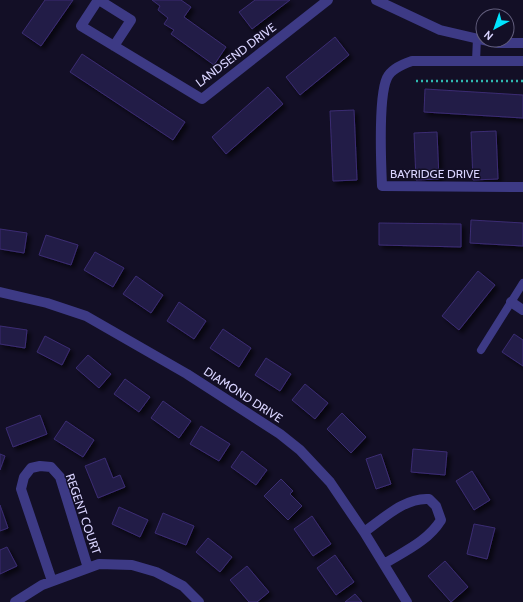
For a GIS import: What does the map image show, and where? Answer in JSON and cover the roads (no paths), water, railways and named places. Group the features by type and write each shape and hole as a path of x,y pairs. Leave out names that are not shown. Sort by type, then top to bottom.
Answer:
{"street":[{"name":"LANDSEND DRIVE","path":"114,46 131,20 99,0 81,26 114,46 202,99 328,0"},
{"path":"376,0 396,11 440,30 475,38"},
{"name":"BAYRIDGE DRIVE","path":"523,61 412,60 400,65 387,76 383,91 382,186 523,187"},
{"name":"DIAMOND DRIVE","path":"0,292 47,303 86,316 186,374 264,423 300,450 330,482 364,532 407,602"},
{"path":"511,302 523,310"},
{"name":"REGENT COURT","path":"52,581 21,489 24,477 31,468 40,466 51,467 60,477 88,568"},
{"path":"364,532 408,502 420,498 429,499 436,506 441,520 436,528 425,538 384,564"},
{"path":"15,602 42,585 99,564 132,565 156,572 183,586 199,602"}],"lane":[{"path":"476,61 479,48"},
{"path":"481,350 523,282"}]}
